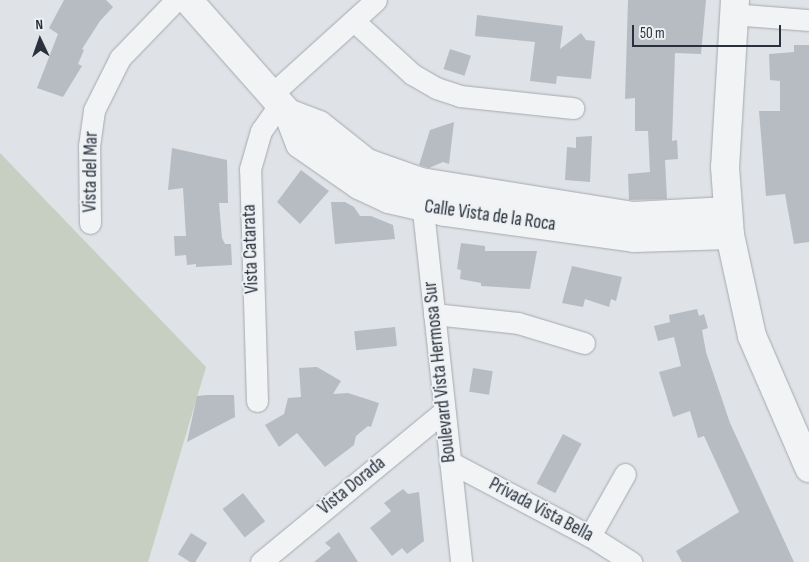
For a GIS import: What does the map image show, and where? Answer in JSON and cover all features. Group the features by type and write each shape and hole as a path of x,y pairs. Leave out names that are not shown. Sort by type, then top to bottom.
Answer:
{"street":[{"name":"Vista del Mar","path":"90,223 89,146 94,110 120,58 176,0"},
{"name":"Calle Vista de la Roca","path":"188,0 280,104 300,144 359,186 389,199 421,194 550,212 634,238 729,223"},
{"name":"Vista Catarata","path":"257,401 250,169 261,131 280,104 376,0"},
{"path":"809,20 733,7 725,167 729,223 752,336 809,468"},
{"path":"354,22 412,74 436,88 460,96 573,108"},
{"name":"Boulevard Vista Hermosa Sur","path":"421,194 461,562"},
{"path":"434,314 518,322 584,342"},
{"name":"Vista Dorada","path":"261,562 444,411"},
{"name":"Privada Vista Bella","path":"450,462 590,536 631,562"},
{"path":"590,536 625,474"}],"green space":[{"path":"0,153 206,367 148,562 0,562"}],"building":[{"path":"64,0 106,0 113,7 100,21 82,49 84,50 78,64 82,66 63,97 37,88 58,34 49,28"},
{"path":"628,0 706,0 701,54 675,53 672,141 677,140 678,159 665,160 667,199 629,200 628,174 650,172 648,131 635,131 635,98 625,99"},
{"path":"477,15 563,26 560,49 581,33 586,40 595,41 591,79 557,76 556,84 530,81 535,42 475,36"},
{"path":"794,45 809,45 809,242 794,244 785,194 766,196 759,111 780,111 780,81 770,80 769,54 794,52"},
{"path":"450,49 471,56 464,76 444,69"},
{"path":"454,122 449,164 443,162 429,168 419,165 430,130"},
{"path":"592,136 590,182 565,180 567,147 576,148 576,137"},
{"path":"172,148 227,160 228,203 219,203 222,238 225,244 231,244 232,265 196,267 196,264 187,265 186,255 175,256 174,236 186,236 183,188 168,190"},
{"path":"301,170 329,191 300,224 277,202"},
{"path":"331,202 345,202 354,207 360,216 371,216 393,225 395,239 335,244"},
{"path":"461,243 485,246 485,251 537,251 530,289 481,286 481,283 460,279 461,270 457,269"},
{"path":"572,266 622,277 616,301 611,299 609,307 585,299 583,307 562,303"},
{"path":"697,309 699,316 704,314 708,328 702,330 706,352 730,423 794,562 682,562 676,551 739,512 704,436 698,438 690,411 673,417 659,372 681,366 674,337 658,341 654,326 670,322 669,315"},
{"path":"395,327 397,346 356,350 354,331"},
{"path":"317,367 341,381 333,394 348,393 379,403 371,427 368,426 356,436 354,445 325,467 297,433 279,447 265,425 284,414 288,398 301,397 299,368"},
{"path":"473,368 493,371 489,395 469,392"},
{"path":"234,395 235,417 187,442 197,396"},
{"path":"563,434 582,444 555,493 537,483"},
{"path":"403,489 408,494 419,492 424,541 407,554 402,548 392,556 370,528 391,511 384,503"},
{"path":"243,493 265,521 245,537 223,509"},
{"path":"339,532 358,562 314,562 331,548 325,543"},
{"path":"191,533 207,543 195,562 190,562 178,554"}]}
